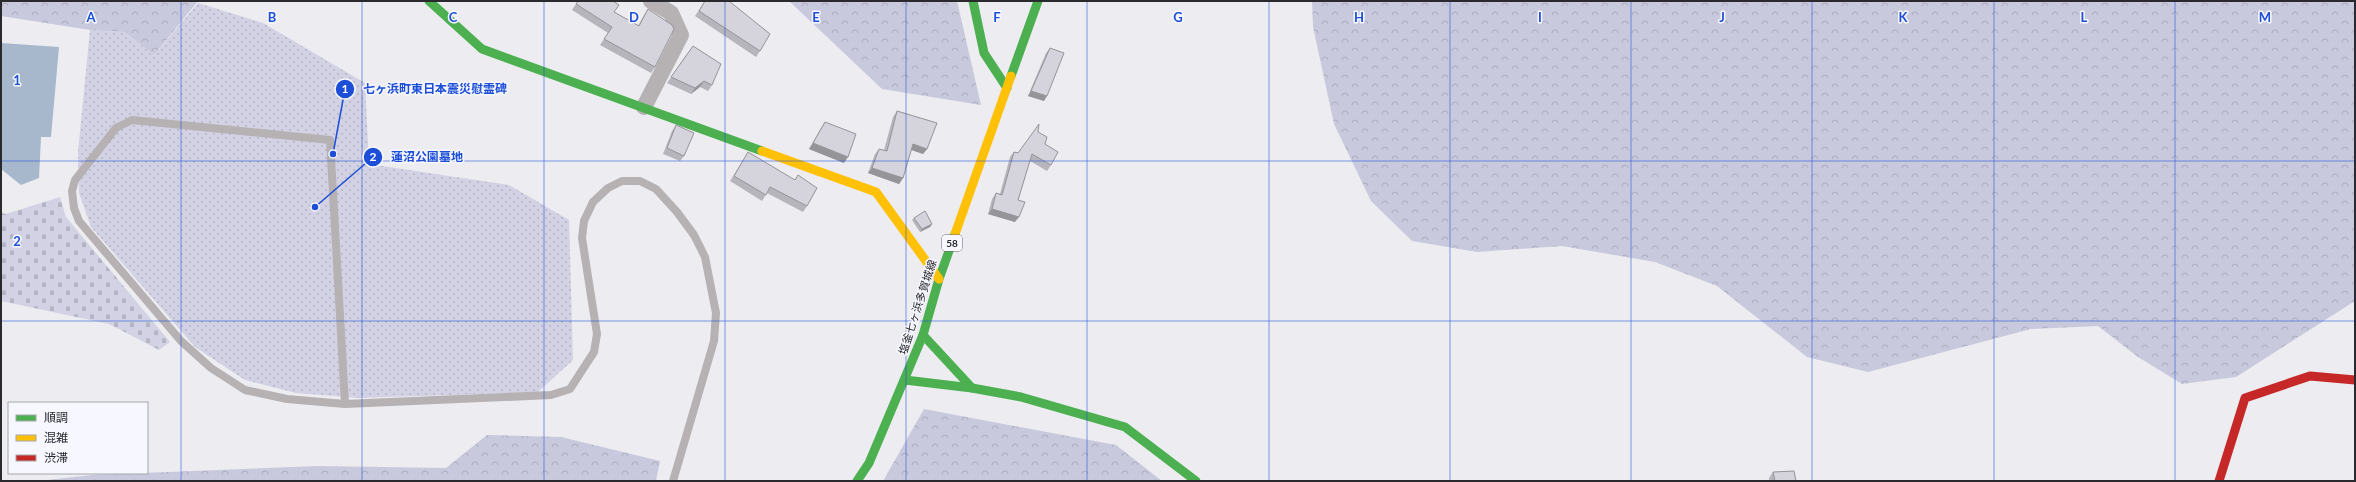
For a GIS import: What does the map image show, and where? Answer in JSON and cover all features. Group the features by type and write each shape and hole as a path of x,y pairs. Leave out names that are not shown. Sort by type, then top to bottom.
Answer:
{"street":[{"path":"429,1 482,49 876,192 939,279"},
{"path":"644,107 681,35 671,13 650,1"},
{"path":"972,1 984,53 1007,88"},
{"name":"塩釜七ヶ浜多賀城線","path":"857,481 868,463 905,380 923,335 939,279 1038,1"},
{"path":"923,335 972,388"},
{"path":"2219,481 2245,398 2310,376 2355,380"},
{"path":"905,380 972,388 1021,397 1125,427 1196,481"}],"lane":[{"path":"345,404 330,140 132,120 116,128 75,180 72,191 79,221 181,341 211,368 245,390 288,399 345,404 551,395 570,389 594,352 597,334 582,238 584,221 593,202 608,188 622,181 640,181 656,189 678,212 694,235 705,257 716,313 714,341 673,481"}],"green space":[{"path":"1,1 198,1 154,55 124,32 90,30 1,16"},
{"path":"789,1 957,1 981,105 882,89"},
{"path":"1312,1 2355,1 2355,301 2236,377 2182,384 2138,357 2098,326 2031,329 1868,372 1807,357 1717,286 1655,262 1562,246 1477,252 1412,241 1371,201 1334,124 1313,27"},
{"path":"198,3 263,23 365,83 369,164 509,185 569,220 573,360 538,392 359,398 296,393 245,380 195,347 91,227 79,193 78,152 90,30 124,32 154,55"},
{"path":"60,197 66,217 170,342 159,350 109,324 1,301 1,213 6,214"},
{"path":"924,409 1116,445 1162,481 883,481"},
{"path":"487,435 561,437 660,461 656,481 38,481 92,475 148,474 148,473 317,466 446,468"}],"shaded area":[{"path":"1,43 59,47 51,137 41,137 39,178 21,185 1,169"}],"building":[{"path":"578,1 613,1 619,5 614,12 639,26 648,9 672,25 674,29 655,67 604,39 612,27 576,4"},
{"path":"705,1 729,1 770,34 760,51 699,11"},
{"path":"693,46 721,64 712,85 704,81 695,88 671,77"},
{"path":"1050,48 1064,53 1047,96 1031,91"},
{"path":"897,111 937,123 927,149 913,144 903,178 872,168 879,149 887,151"},
{"path":"825,122 856,134 848,157 813,143"},
{"path":"1039,124 1038,132 1047,137 1045,144 1058,152 1051,165 1032,154 1018,200 1025,202 1019,217 992,209 996,193 1002,195 1014,152 1018,153"},
{"path":"676,125 694,133 684,156 667,148"},
{"path":"748,152 795,180 798,175 817,188 807,206 770,187 766,195 734,176"},
{"path":"925,211 932,224 922,229 914,218"},
{"path":"1794,471 1796,481 1775,481 1773,472"}],"traffic: fast":[{"path":"429,1 482,49 762,151"},
{"path":"973,1 984,53 1007,88"},
{"path":"1011,76 1038,1"},
{"path":"857,481 869,463 923,335 939,279 955,234"},
{"path":"923,335 972,388"},
{"path":"905,380 972,388 1021,397 1125,427 1196,481"}],"traffic: slow":[{"path":"955,234 1011,76"},
{"path":"762,151 876,192 939,279"}],"traffic: jam":[{"path":"2219,481 2245,398 2310,376 2355,380"}],"place":[{"name":"七ヶ浜町東日本震災慰霊碑","path":"333,154"},
{"name":"蓮沼公園墓地","path":"315,207"}]}
